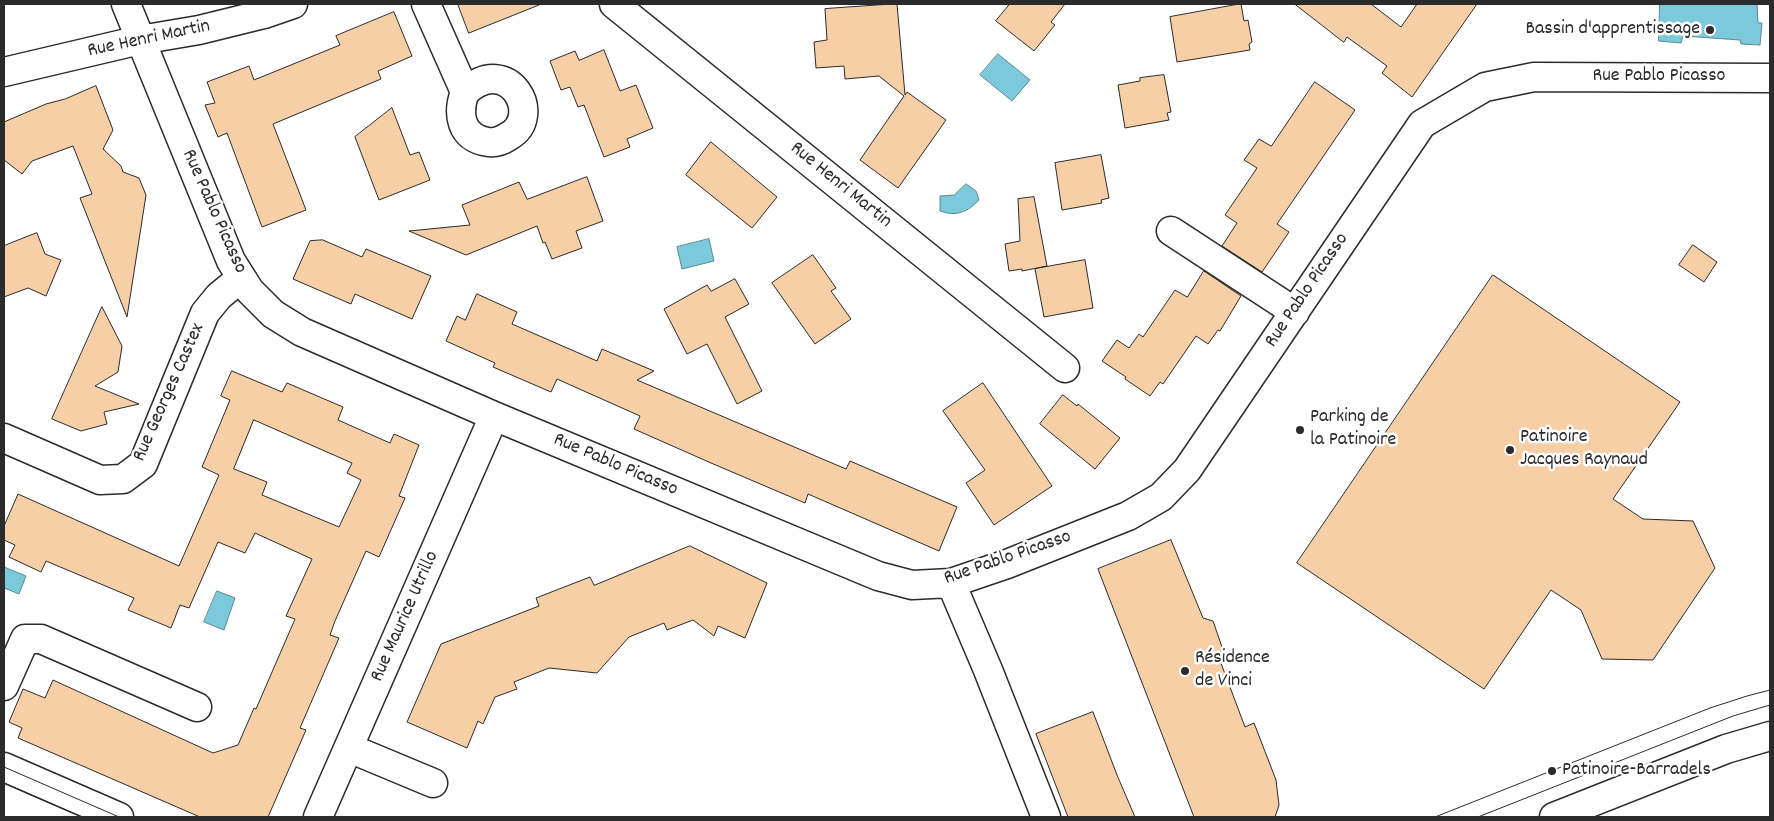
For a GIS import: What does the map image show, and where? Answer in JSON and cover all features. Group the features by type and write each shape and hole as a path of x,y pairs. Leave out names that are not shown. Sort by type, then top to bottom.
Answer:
{"street":[{"name":"Rue Pablo Picasso","path":"126,4 231,261 250,291 273,314 302,332 494,416 878,576 912,585 951,583 1007,564 1128,516 1161,497 1187,470 1422,124 1485,87 1534,77 1770,78"},
{"name":"Rue Henri Martin","path":"4,72 140,40 199,30 264,14 293,4"},
{"path":"426,4 465,92"},
{"name":"Rue Henri Martin","path":"614,4 1065,368"},
{"path":"1171,232 1288,321"},
{"name":"Rue Georges Castex","path":"4,438 100,480 123,479 143,464 205,313 219,296 241,278"},
{"name":"Rue Maurice Utrillo","path":"318,817 494,416"},
{"path":"951,583 1046,817"},
{"path":"4,686 25,640 41,639 198,707"},
{"path":"1554,817 1726,749 1770,736"},
{"path":"348,748 433,783"},
{"path":"4,767 120,817"},
{"path":"4,783 82,817"}],"water":[{"name":"Bassin d'apprentissage","path":"1660,4 1757,4 1758,23 1762,23 1760,45 1741,44 1740,40 1683,36 1681,43 1659,41"},
{"path":"998,54 1030,80 1012,101 980,75"},
{"path":"966,184 976,191 979,200 971,208 961,212 951,214 940,211 940,196 954,195"},
{"path":"709,239 714,261 682,269 677,247"},
{"path":"4,567 26,576 19,594 4,588"},
{"path":"217,591 235,598 224,630 204,622"}],"building":[{"path":"458,4 538,4 539,5 469,33"},
{"path":"897,4 905,95 907,92 946,120 898,188 860,160 904,96 879,76 845,79 844,66 816,68 814,42 827,40 825,9"},
{"path":"1010,4 1065,4 1051,22 1055,25 1034,51 996,21"},
{"path":"1241,4 1244,21 1248,20 1252,42 1249,44 1250,50 1177,62 1170,17"},
{"path":"1295,4 1371,4 1401,27 1417,4 1477,4 1412,97 1382,73 1387,66 1347,37 1344,42"},
{"path":"394,12 412,56 378,71 381,79 273,124 306,210 262,227 227,133 218,137 205,105 215,103 207,82 249,66 254,80 340,45 336,36"},
{"path":"604,50 620,91 636,85 653,128 627,139 630,147 604,157 584,105 578,107 570,87 561,90 550,61 575,51 579,60"},
{"path":"1164,75 1171,112 1167,113 1169,120 1125,128 1118,85 1140,81 1140,78"},
{"path":"1315,82 1355,110 1277,224 1289,232 1262,272 1222,246 1237,223 1225,215 1257,168 1244,160 1259,139 1271,146"},
{"path":"96,86 113,130 103,149 121,166 123,172 139,178 146,195 127,317 80,198 92,194 73,146 32,161 22,174 4,160 4,122"},
{"path":"392,108 410,155 419,152 430,180 379,200 355,137"},
{"path":"711,142 777,197 752,228 686,175"},
{"path":"1101,155 1109,198 1101,200 1102,203 1062,210 1055,163"},
{"path":"587,177 603,221 576,231 582,248 552,259 545,242 543,243 537,226 466,255 409,231 470,225 462,205 519,182 527,199"},
{"path":"1034,197 1047,266 1022,271 1022,269 1009,271 1005,244 1020,241 1018,199"},
{"path":"37,233 45,254 61,260 46,296 28,288 4,297 4,246"},
{"path":"323,240 362,257 366,249 431,276 412,319 355,294 351,304 293,279 310,241"},
{"path":"1693,245 1717,262 1704,282 1679,265"},
{"path":"813,255 836,288 831,291 851,319 815,344 772,283"},
{"path":"1085,260 1093,308 1044,317 1035,269"},
{"path":"1204,271 1241,296 1220,331 1218,330 1208,344 1196,336 1163,384 1160,382 1150,396 1102,361 1117,340 1129,348 1139,334 1143,337 1175,290 1187,297"},
{"name":"Patinoire Jacques Raynaud","path":"1493,275 1680,402 1613,499 1643,519 1693,521 1715,568 1653,660 1602,659 1581,610 1551,590 1484,689 1297,563"},
{"path":"735,279 749,304 725,317 762,391 737,404 707,344 687,354 664,309 707,285 711,291"},
{"path":"477,294 517,312 512,324 597,361 602,349 654,371 637,380 846,469 850,461 957,507 939,551 808,494 805,503 634,429 640,416 557,379 551,392 493,367 495,363 446,341 457,316 465,320"},
{"path":"102,307 122,346 118,372 95,386 139,404 104,412 107,424 81,431 52,419"},
{"path":"232,371 282,392 287,383 343,407 338,420 390,443 394,434 419,445 399,496 405,498 379,557 366,551 335,621 330,635 339,638 300,728 306,730 268,817 200,817 18,738 22,728 9,722 23,689 45,698 53,680 213,753 238,745 254,708 256,709 295,619 286,616 312,559 255,533 245,553 218,542 189,608 180,605 171,628 128,610 134,598 46,561 41,572 9,557 15,545 4,540 4,526 18,494 179,566 219,475 202,467 230,400 221,396","holes":["254,420 352,463 347,473 361,480 339,527 262,495 267,482 234,469"]},
{"path":"983,383 1052,486 994,525 966,483 985,470 943,411"},
{"path":"1063,395 1077,406 1078,404 1120,438 1095,469 1040,424"},
{"name":"Résidence de Vinci","path":"1171,540 1203,618 1213,621 1222,647 1219,658 1245,727 1254,723 1276,780 1279,805 1275,817 1194,817 1098,569"},
{"path":"690,546 767,583 745,638 718,626 714,636 693,620 667,630 664,623 629,637 597,673 549,668 514,682 517,689 495,697 483,724 478,721 467,748 407,722 441,644 539,606 536,598 590,577 594,585"},
{"path":"1093,712 1135,817 1068,817 1036,734"}],"tram line":[{"path":"1435,817 1710,708 1770,690"},
{"path":"1478,817 1733,716 1770,705"},
{"path":"4,767 119,817"},
{"path":"4,783 82,817"}],"place":[{"name":"Bassin d'apprentissage","path":"1710,30"},
{"name":"Parking de la Patinoire","path":"1300,430"},
{"name":"Patinoire Jacques Raynaud","path":"1510,450"},
{"name":"Résidence de Vinci","path":"1185,671"},
{"name":"Patinoire-Barradels","path":"1552,771"}]}
